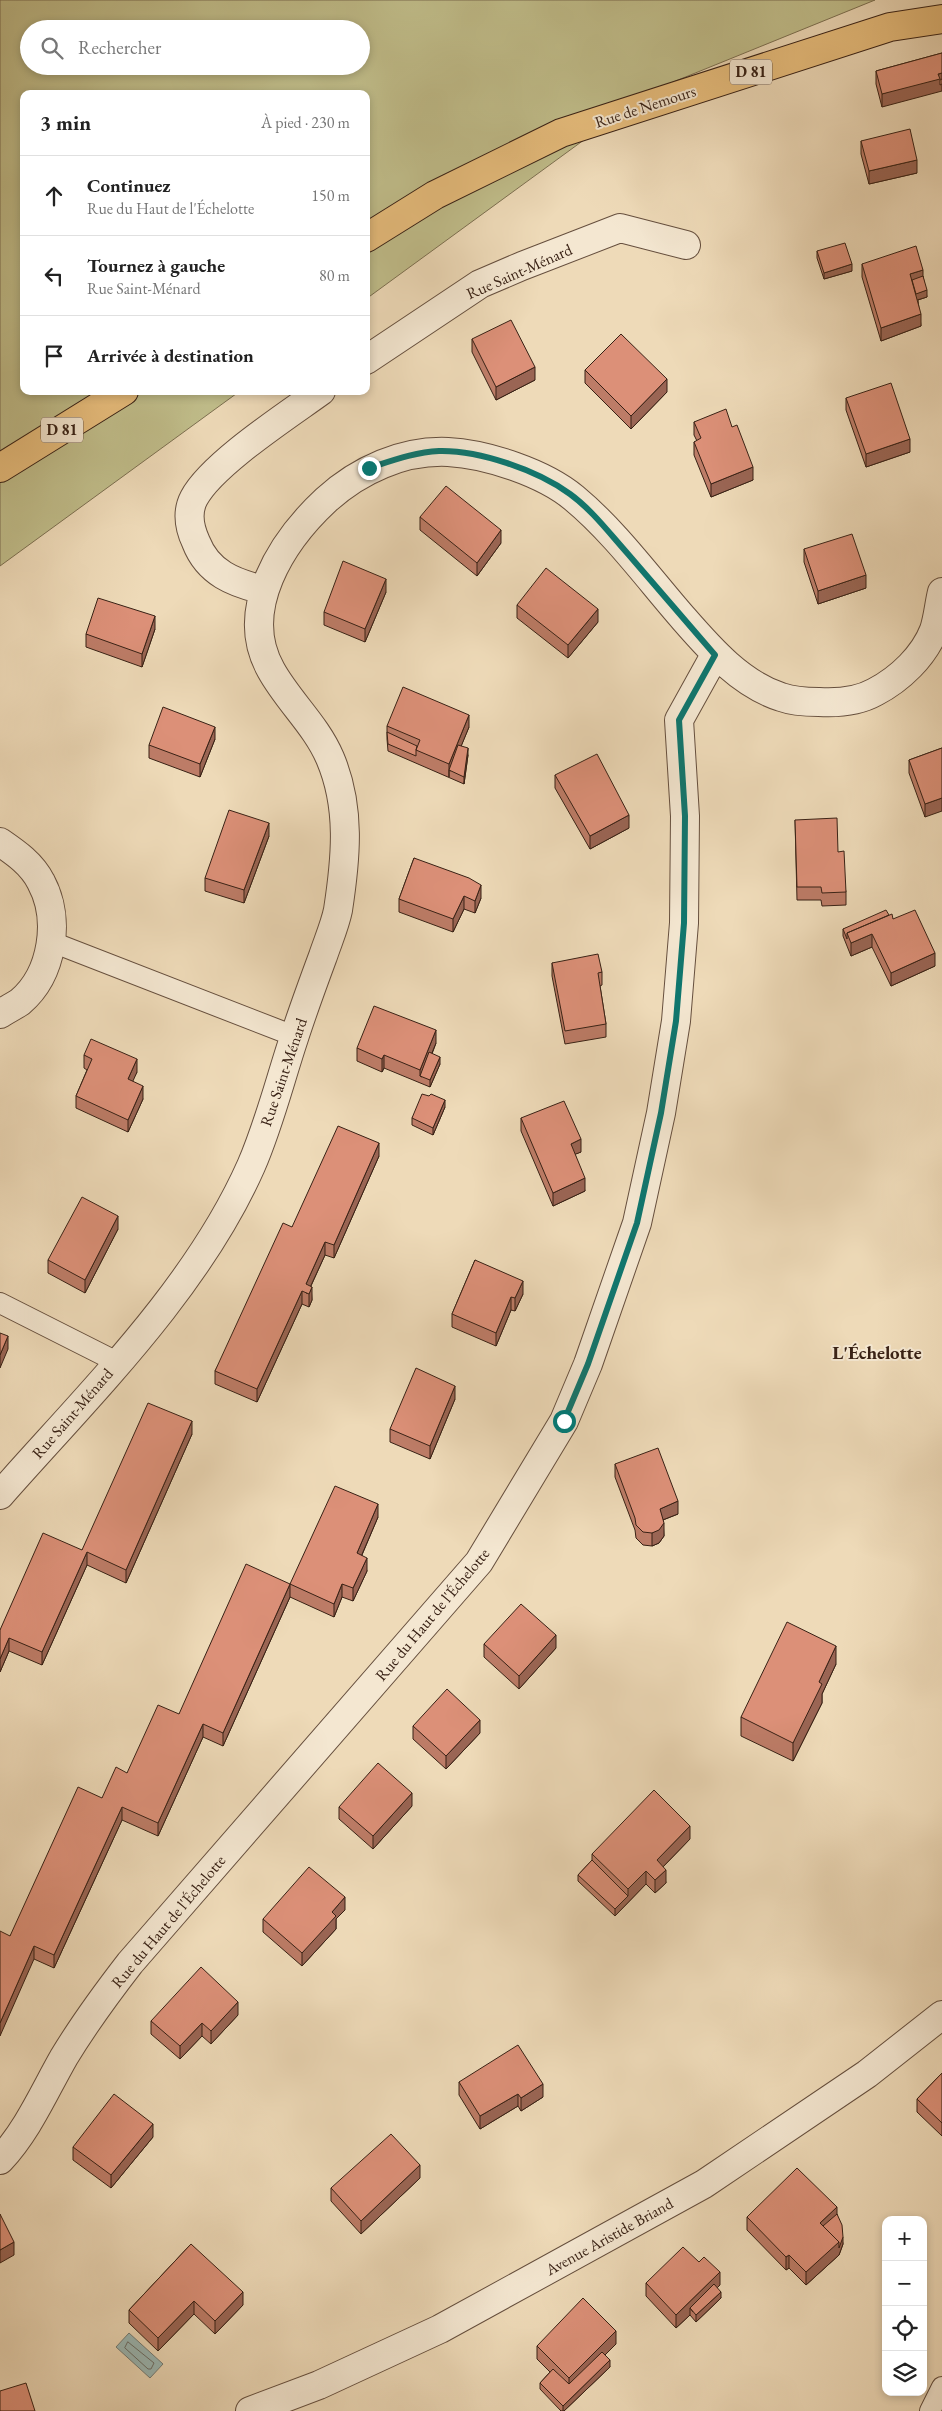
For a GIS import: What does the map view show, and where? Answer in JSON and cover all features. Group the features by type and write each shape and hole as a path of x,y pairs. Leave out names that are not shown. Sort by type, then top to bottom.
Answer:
{"main road":[{"name":"Rue de Nemours","path":"370,235 435,194 561,133 890,27 942,19"},
{"name":"D 81","path":"0,468 118,395"}],"street":[{"name":"Rue Saint-Ménard","path":"370,357 480,284 620,228 686,244"},
{"path":"264,590 235,583 216,570 199,551 191,530 189,514 194,498 216,472 267,429 316,395"},
{"name":"Rue Saint-Ménard","path":"0,1494 117,1362 177,1289 217,1230 252,1164 294,1036 337,916 345,849 345,813 339,781 328,752 280,684 269,667 261,649 259,630 264,590 276,563 296,531 329,497 369,468 412,455 438,451 464,452 505,463 570,494 600,523 715,655"},
{"path":"715,655 755,684 781,697 830,703 870,696 911,666 933,632 942,592"},
{"name":"Rue du Haut de l'Échelotte","path":"0,2160 32,2118 64,2058 91,2014 130,1963 480,1562 564,1421 594,1347 637,1223 661,1113 676,1021 684,923 685,816 679,720 715,655"},
{"path":"0,842 22,858 41,882 51,911 52,942 42,974 20,1001 0,1014"},
{"name":"Avenue Aristide Briand","path":"250,2411 319,2385 440,2329 704,2184 867,2074 942,2015"}],"lane":[{"path":"52,942 294,1036"},
{"path":"0,1303 117,1362"},
{"path":"930,2411 942,2387"}],"shaded area":[{"path":"0,0 875,0 651,91 370,296 370,90 20,90 20,395 235,395 0,566"}],"water":[{"path":"129,2333 163,2364 150,2378 116,2347"}],"building":[{"path":"942,53 942,73 938,74 940,79 882,94 876,71"},
{"path":"910,129 917,160 869,171 861,141"},
{"path":"845,243 852,264 824,273 817,251"},
{"path":"916,246 923,270 910,274 921,314 881,328 862,264"},
{"path":"923,276 927,290 916,294 912,280"},
{"path":"511,320 535,367 496,387 472,339"},
{"path":"621,334 667,379 631,416 585,370"},
{"path":"891,383 910,439 866,454 846,398"},
{"path":"726,409 732,427 737,425 753,467 711,484 694,442 701,438 694,422"},
{"path":"446,486 501,530 477,563 420,517"},
{"path":"852,534 866,575 818,591 804,549"},
{"path":"343,561 386,579 365,629 324,612"},
{"path":"546,568 598,609 568,645 517,605"},
{"path":"98,598 155,616 142,654 86,634"},
{"path":"403,687 469,715 449,764 416,750 420,740 387,726"},
{"path":"163,707 215,727 200,764 149,745"},
{"path":"387,732 417,746 416,756 388,744"},
{"path":"458,745 468,748 464,777 449,770"},
{"path":"942,748 942,798 925,804 909,760"},
{"path":"597,754 629,815 590,836 555,775"},
{"path":"229,810 269,823 244,890 205,878"},
{"path":"837,818 838,852 844,851 846,892 822,893 821,887 797,887 795,820"},
{"path":"414,858 469,878 481,885 475,901 464,896 453,919 399,899"},
{"path":"886,910 889,915 847,933 847,939 843,929"},
{"path":"915,910 935,953 891,973 872,934 851,943 847,933 892,914 893,919"},
{"path":"598,954 602,972 598,973 606,1024 565,1031 552,963"},
{"path":"374,1006 436,1030 420,1070 384,1055 382,1059 357,1048"},
{"path":"91,1039 137,1059 128,1079 143,1086 128,1120 76,1096 92,1059 84,1055"},
{"path":"429,1052 440,1057 430,1080 420,1076"},
{"path":"422,1094 429,1096 431,1094 445,1100 433,1128 412,1118"},
{"path":"564,1101 581,1139 571,1144 585,1178 553,1193 521,1118"},
{"path":"338,1126 379,1143 334,1245 325,1242 306,1284 312,1287 309,1294 302,1291 257,1389 215,1371 283,1223 292,1227"},
{"path":"82,1197 118,1216 85,1280 48,1260"},
{"path":"475,1260 523,1281 515,1298 511,1297 496,1333 452,1314"},
{"path":"0,1333 8,1336 0,1355"},
{"path":"416,1368 455,1386 430,1446 390,1429"},
{"path":"148,1403 192,1421 126,1570 87,1552 42,1652 9,1638 0,1659 0,1630 43,1533 82,1550"},
{"path":"658,1448 678,1501 660,1509 664,1523 659,1530 652,1533 643,1532 636,1525 615,1464"},
{"path":"335,1486 378,1504 357,1553 367,1558 353,1588 342,1584 334,1604 290,1584"},
{"path":"246,1564 290,1584 223,1733 203,1724 158,1823 122,1807 54,1955 34,1946 0,2023 0,1931 10,1936 78,1787 102,1798 116,1767 127,1773 158,1705 179,1714"},
{"path":"521,1604 556,1635 519,1676 484,1644"},
{"path":"787,1622 836,1646 819,1682 822,1684 793,1743 741,1717"},
{"path":"447,1689 480,1720 446,1756 413,1726"},
{"path":"378,1763 412,1793 373,1836 339,1807"},
{"path":"654,1790 690,1826 657,1860 666,1870 655,1880 646,1871 628,1889 592,1854"},
{"path":"592,1860 628,1896 615,1909 578,1875"},
{"path":"309,1867 345,1897 332,1912 336,1916 302,1953 263,1919"},
{"path":"201,1967 238,2002 211,2031 202,2023 180,2046 151,2021"},
{"path":"518,2045 543,2084 521,2098 518,2094 480,2116 459,2082"},
{"path":"942,2073 942,2123 917,2099"},
{"path":"114,2094 153,2124 111,2175 73,2147"},
{"path":"391,2134 420,2165 361,2221 331,2188"},
{"path":"797,2168 837,2207 820,2223 839,2242 806,2272 789,2255 786,2257 747,2217"},
{"path":"0,2214 14,2242 0,2250"},
{"path":"837,2214 842,2225 843,2237 839,2248 839,2242 823,2226"},
{"path":"191,2244 243,2292 215,2321 194,2301 158,2338 129,2310"},
{"path":"683,2247 699,2262 704,2257 720,2272 676,2315 646,2283"},
{"path":"714,2284 721,2292 696,2315 690,2308"},
{"path":"583,2298 616,2331 569,2378 537,2346"},
{"path":"602,2352 610,2360 563,2406 540,2383 553,2369 569,2384"},
{"path":"26,2383 35,2411 0,2411 0,2391"}],"district":[{"name":"L'Échelotte","path":"877,1352"}],"route":[{"path":"369,468 412,455 438,451 464,452 505,463 570,494 600,523 715,655 679,720 685,816 684,923 676,1021 661,1113 637,1223 617,1286 588,1364 564,1421"}]}
